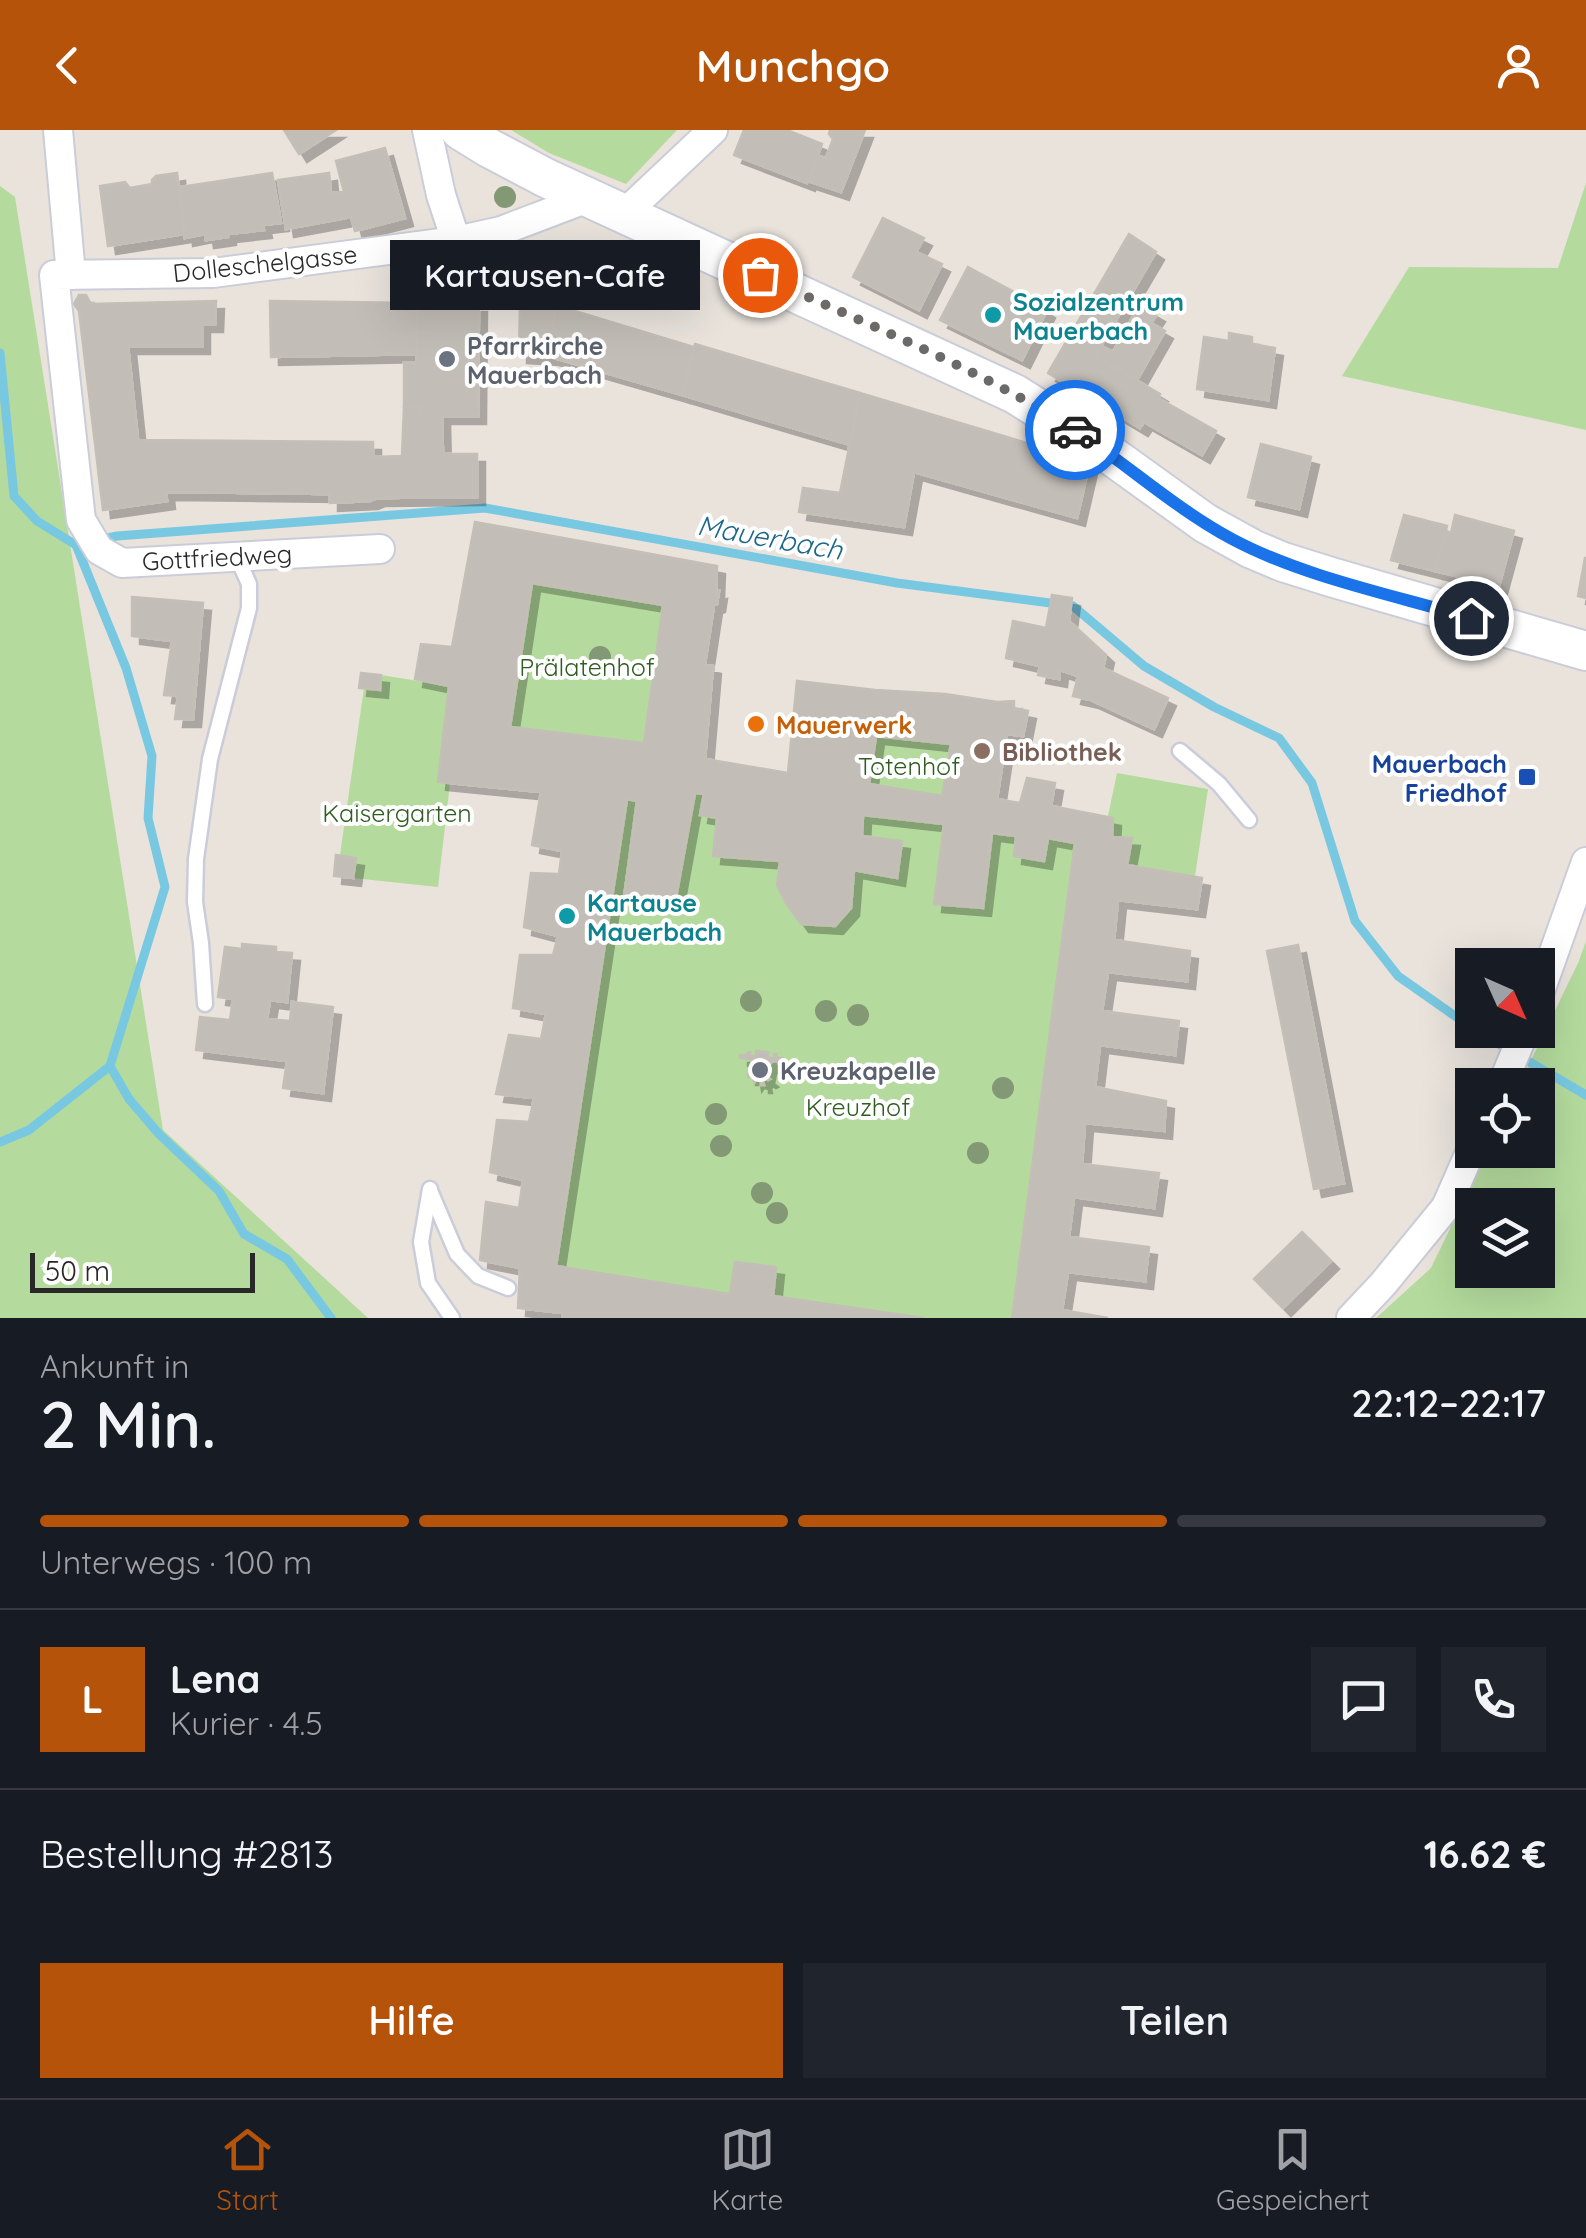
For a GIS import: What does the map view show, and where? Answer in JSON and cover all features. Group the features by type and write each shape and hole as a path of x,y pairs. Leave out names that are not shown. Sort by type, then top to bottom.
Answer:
{"main road":[{"path":"460,130 510,160 588,198 1015,394 1098,446 1205,523 1252,549 1332,577 1586,651"}],"street":[{"name":"Gottfriedweg","path":"58,130 62,274 81,520 99,550 122,563 380,548"},
{"path":"427,130 456,241"},
{"path":"625,213 713,130"},
{"name":"Dolleschelgasse","path":"62,274 213,272 456,241 501,231 588,198"},
{"path":"1555,949 1586,862"},
{"path":"1352,1318 1446,1207 1463,1168"}],"lane":[{"path":"205,1004 195,902 196,860 210,759 249,608 250,584 237,556"},
{"path":"1180,751 1219,784 1249,820"},
{"path":"452,1318 428,1283 421,1242 430,1189 457,1254 478,1276 508,1288"}],"green space":[{"path":"511,130 677,130 626,184 549,153"},
{"path":"1586,183 1586,430 1342,376 1409,267 1558,268"},
{"path":"0,186 15,197 163,1130 368,1318 0,1318"},
{"name":"Prälatenhof","path":"532,583 663,605 644,743 510,727"},
{"name":"Kaisergarten","path":"381,675 449,686 450,783 438,887 353,878 356,858 340,855 364,688 379,690"},
{"name":"Totenhof","path":"876,736 951,744 942,796 869,784"},
{"path":"1117,773 1208,789 1195,876 1127,865 1131,839 1112,837 1113,818 1108,816"},
{"name":"Kreuzhof","path":"695,793 704,794 700,815 717,818 714,856 780,861 782,895 802,924 835,926 851,908 854,870 897,877 902,841 862,836 863,815 944,824 935,904 983,908 992,833 1016,836 1014,856 1043,861 1048,838 1075,843 1012,1318 924,1318 773,1296 776,1267 735,1262 730,1294 556,1266 627,799 637,801 624,898 675,902"},
{"path":"1586,941 1586,1318 1376,1318 1431,1268 1455,1218 1455,1288 1555,1288 1555,1188 1470,1188 1479,1168 1555,1168 1555,1068 1527,1068 1537,1048 1555,1048 1555,1011"}],"building":[{"path":"284,130 336,130 299,154"},
{"path":"744,130 787,130 822,144 807,183 734,155"},
{"path":"830,130 865,130 841,192 808,181 818,156 826,158 833,139"},
{"path":"385,148 405,218 355,231 351,217 286,229 278,180 329,173 331,193 344,192 336,161"},
{"path":"177,173 184,234 108,246 100,186 125,182 130,188 152,184 156,176"},
{"path":"272,173 281,223 228,237 206,240 205,234 185,238 180,187"},
{"path":"883,218 924,238 916,252 942,264 919,310 853,277"},
{"path":"1129,234 1156,252 1095,356 1216,431 1202,455 1144,422 1140,428 1048,373"},
{"name":"Sozialzentrum Mauerbach","path":"968,267 1047,310 1022,360 940,320"},
{"name":"Pfarrkirche Mauerbach","path":"441,294 455,294 455,304 479,304 478,416 420,416 420,407 404,407 404,363 417,363 417,303 440,303"},
{"path":"79,295 86,295 91,304 216,301 215,324 202,324 202,346 128,346 138,440 373,442 373,457 402,456 404,407 420,407 420,416 442,416 443,454 477,454 477,497 377,498 330,503 330,494 166,492 167,501 103,510 79,311 74,304"},
{"path":"270,301 417,303 417,354 271,357"},
{"path":"556,301 551,357 519,355 520,304"},
{"path":"1140,304 1157,314 1151,323 1165,331 1137,380 1095,356 1101,346 1113,352"},
{"path":"555,305 694,347 682,395 551,357"},
{"path":"1229,333 1252,337 1252,344 1275,348 1268,400 1197,389 1204,337 1229,341"},
{"path":"695,344 860,393 850,445 682,395"},
{"path":"860,393 1090,462 1077,518 914,472 904,527 799,512 803,488 840,493"},
{"path":"1261,444 1311,457 1299,509 1248,497"},
{"path":"1404,515 1447,526 1435,571 1391,560"},
{"path":"1455,515 1514,531 1499,586 1435,571 1446,531 1451,533"},
{"name":"Kartause Mauerbach","path":"475,522 717,566 716,592 719,591 705,664 713,666 705,759 788,773 797,681 1014,701 1014,708 1028,711 1023,736 1007,734 997,799 1020,803 1027,778 1055,783 1051,806 1113,818 1112,837 1132,838 1127,865 1202,878 1197,909 1118,900 1114,940 1190,951 1187,981 1108,972 1102,1011 1179,1021 1175,1055 1100,1045 1095,1087 1166,1101 1164,1131 1085,1123 1082,1164 1159,1173 1154,1208 1074,1197 1069,1237 1149,1247 1145,1281 1068,1272 1062,1310 1108,1318 1012,1318 1075,843 1048,838 1044,861 1014,856 1016,836 992,833 983,908 934,904 944,824 863,815 862,836 902,841 897,878 854,870 851,908 835,926 801,924 777,885 780,861 713,856 717,818 700,815 704,794 695,793 675,903 624,898 637,801 627,799 556,1266 730,1294 735,1262 776,1267 773,1296 924,1318 563,1318 563,1313 518,1308 520,1268 480,1260 486,1202 519,1208 523,1180 490,1172 497,1120 529,1122 534,1098 496,1094 509,1035 541,1039 546,1014 513,1008 520,955 553,955 558,936 524,927 531,873 559,874 562,851 532,845 541,792 438,782 449,686 415,679 421,644 452,647","holes":["532,583 663,605 644,743 510,727","876,736 951,744 942,796 869,784"]},
{"path":"1586,558 1586,598 1578,596"},
{"path":"1052,595 1072,598 1069,621 1106,655 1103,668 1168,698 1154,729 1091,700 1073,696 1078,676 1060,670 1059,679 1038,675 1040,666 1006,658 1013,621 1046,628"},
{"path":"132,597 203,603 193,719 175,719 178,696 164,695 172,641 132,636"},
{"path":"361,673 381,675 380,690 359,688"},
{"path":"336,855 356,858 353,878 334,876"},
{"path":"242,944 276,947 276,952 292,953 287,1002 270,1000 267,1019 290,1021 292,1002 333,1007 323,1093 283,1088 287,1061 196,1050 200,1017 230,1020 233,999 218,997 225,947 242,949"},
{"path":"1298,945 1344,1183 1314,1189 1267,951"},
{"name":"Kreuzkapelle","path":"756,1051 768,1052 768,1058 777,1054 776,1058 783,1058 783,1062 773,1061 768,1066 766,1076 770,1079 765,1078 764,1085 748,1077 753,1074 754,1064 740,1058 748,1052 756,1056"},
{"path":"1302,1232 1331,1261 1283,1308 1254,1279"}],"waterway":[{"name":"Mauerbach","path":"0,353 14,496 37,521 76,545 117,536 485,508 897,583 1073,606 1144,666 1214,707 1279,738 1312,783 1355,921 1398,976 1455,1016"},
{"path":"0,1142 29,1130 110,1066 165,887 148,818 152,756 126,668 76,545"},
{"name":"Mauerbach","path":"1506,1048 1586,1095"},
{"path":"110,1066 129,1099 159,1134 219,1191 244,1234 287,1259 331,1318"}],"way so far":[{"path":"760,275 1015,394 1075,430"}],"place":[{"name":"Kartausen-Cafe","path":"760,275"},
{"name":"Sozialzentrum Mauerbach","path":"993,315"},
{"name":"Pfarrkirche Mauerbach","path":"447,359"},
{"name":"Mauerwerk","path":"756,724"},
{"name":"Bibliothek","path":"982,751"},
{"name":"Mauerbach Friedhof","path":"1527,777"},
{"name":"Kartause Mauerbach","path":"567,916"},
{"name":"Kreuzkapelle","path":"760,1070"}],"route":[{"path":"1075,430 1205,523 1252,549 1283,562 1471,618"}]}
